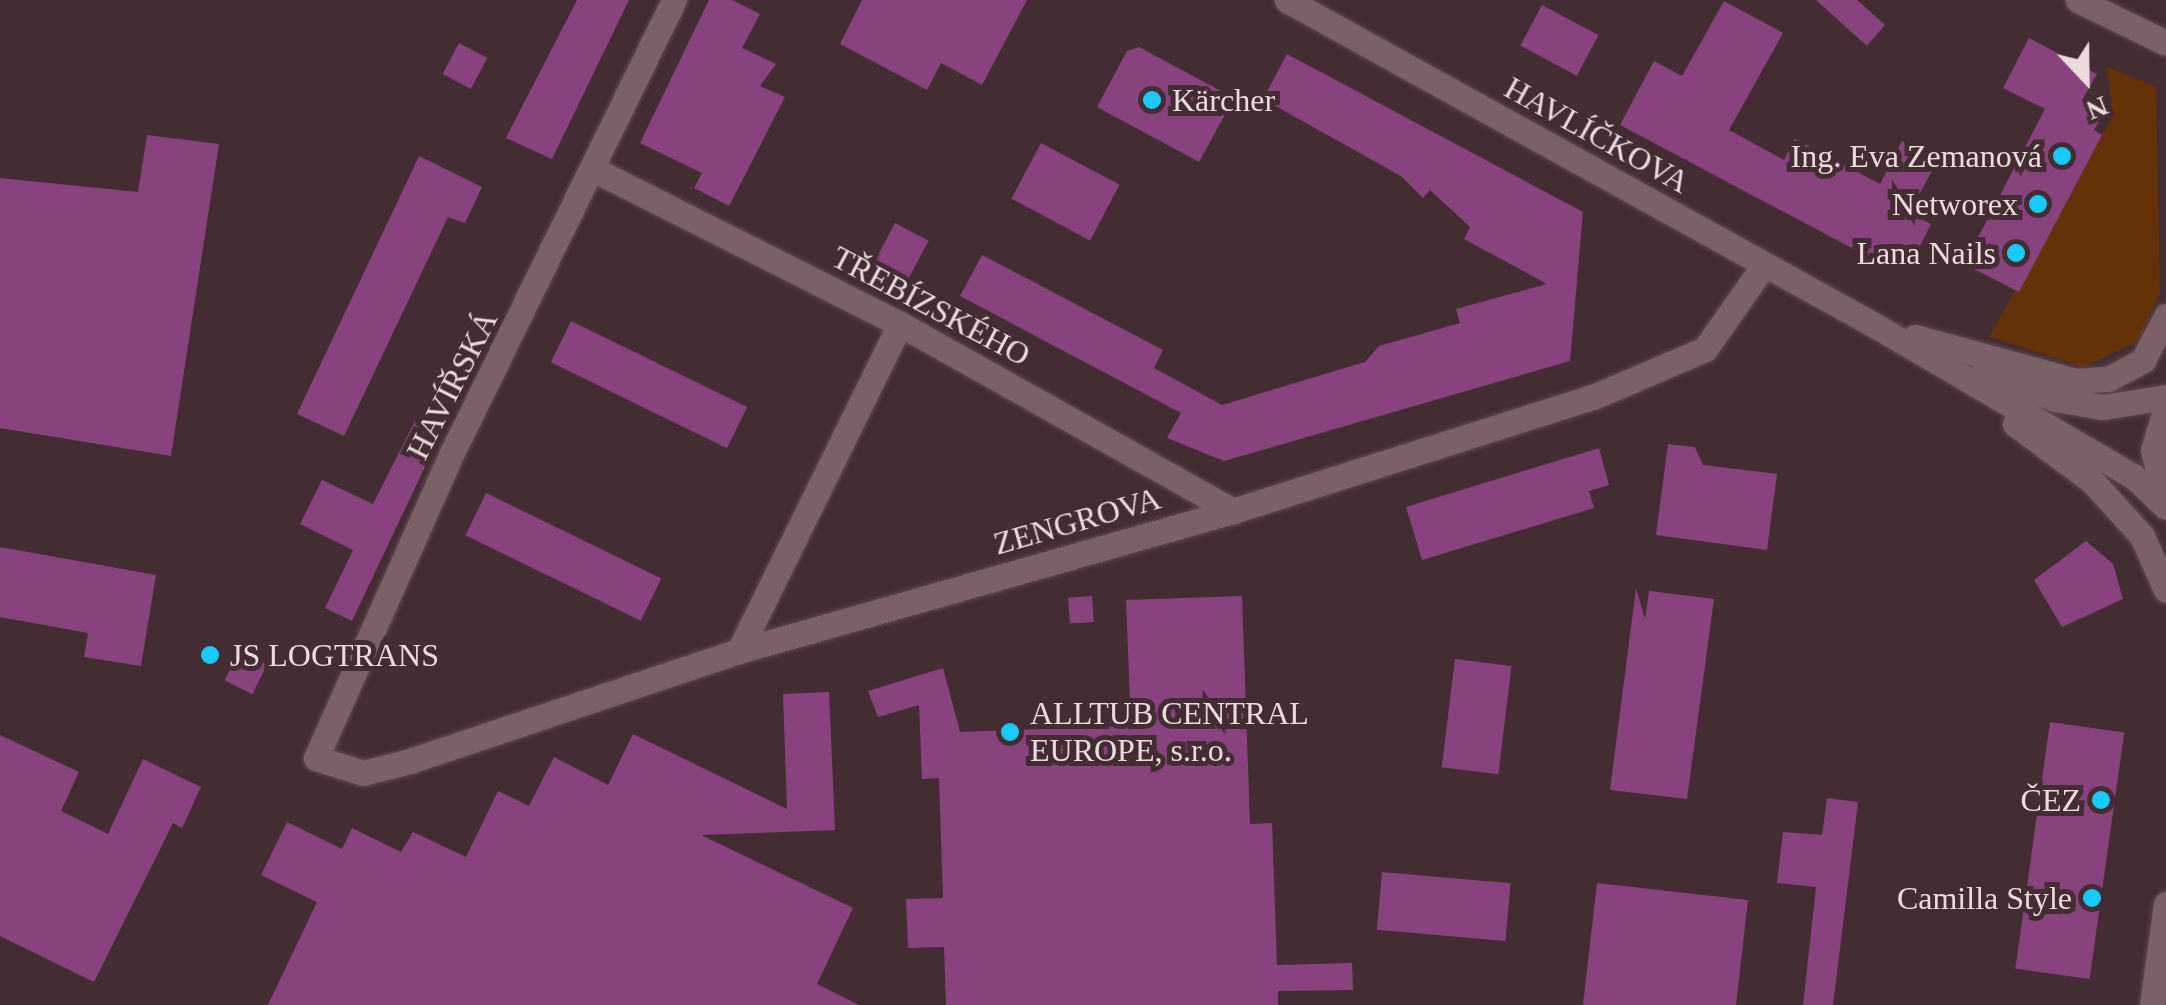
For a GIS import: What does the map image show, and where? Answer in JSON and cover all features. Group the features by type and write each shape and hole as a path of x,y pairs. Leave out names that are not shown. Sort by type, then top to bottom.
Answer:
{"street":[{"name":"HAVÍŘSKÁ","path":"363,773 316,758 450,457 674,0"},
{"path":"2078,0 2166,43"},
{"name":"HAVLÍČKOVA","path":"1304,4 1876,326 2133,476 2166,505"},
{"name":"TŘEBÍZSKÉHO","path":"593,168 900,324 1233,511"},
{"name":"ZENGROVA","path":"363,773 739,651 1233,511 1679,363 1718,336 1764,265"},
{"path":"1876,326 2076,380 2108,379 2144,360 2166,316"},
{"path":"739,651 900,324"},
{"path":"1876,326 2092,481 2142,536 2166,590"},
{"name":"HAVLÍČKOVA","path":"1876,326 2055,399 2128,407 2166,398"},
{"path":"2166,406 2153,450 2166,505"},
{"path":"2152,1005 2166,904"}],"shaded area":[{"path":"2107,67 2156,87 2160,294 2138,341 2084,367 1989,337 2113,116"}],"building":[{"path":"577,0 629,0 552,159 506,138"},
{"path":"709,0 732,0 760,14 742,48 776,64 760,86 785,97 729,206 694,188 702,173 640,143"},
{"path":"862,0 1027,0 982,85 941,63 927,90 840,44"},
{"path":"1816,0 1857,0 1885,25 1867,46"},
{"path":"1724,1 1783,33 1729,130 1784,160 1795,139 1880,184 1902,141 1938,160 1909,213 1931,224 1912,262 1893,267 1848,246 1620,125 1654,61 1682,76"},
{"path":"1542,5 1599,35 1577,76 1520,46"},
{"path":"2029,38 2097,74 2082,100 2104,112 2094,130 2102,135 2019,292 1964,264 2045,109 2003,88"},
{"path":"459,43 487,58 471,89 443,74"},
{"path":"1139,47 1234,98 1199,162 1097,107 1127,51"},
{"path":"1287,54 1583,212 1570,361 1224,461 1167,438 1181,413 960,296 982,255 1163,350 1154,368 1222,405 1365,362 1379,346 1460,323 1456,309 1547,284 1464,239 1470,227 1430,190 1423,198 1401,176 1263,99"},
{"path":"147,135 219,144 171,456 0,428 0,178 138,192"},
{"path":"1041,143 1120,185 1090,240 1011,199"},
{"path":"419,156 482,187 465,223 448,217 344,436 297,414"},
{"path":"895,223 929,241 899,296 865,279"},
{"path":"571,321 747,407 727,448 551,362"},
{"path":"415,421 441,433 352,621 325,608 353,550 300,524 322,480 373,504"},
{"path":"1668,444 1695,447 1703,465 1777,474 1767,550 1656,535"},
{"path":"1599,448 1609,485 1589,491 1594,508 1422,560 1406,507"},
{"path":"486,493 661,578 641,621 465,535"},
{"path":"2086,541 2113,564 2123,599 2062,627 2034,580"},
{"path":"0,547 156,575 141,666 84,657 88,633 0,617"},
{"path":"1636,588 1645,619 1649,591 1714,599 1687,799 1610,790"},
{"path":"1092,596 1094,622 1070,624 1068,598"},
{"path":"1242,596 1250,824 1272,823 1277,965 1352,963 1353,990 1278,991 1278,1005 946,1005 944,947 908,948 906,899 943,898 939,778 922,779 919,705 878,717 868,691 943,668 960,732 1131,726 1126,600"},
{"path":"240,650 268,664 252,694 225,680"},
{"path":"1455,659 1512,666 1498,774 1442,767"},
{"path":"829,692 835,830 701,835 853,908 817,984 859,1005 268,1005 317,902 261,875 287,822 342,849 352,828 401,852 413,832 466,857 498,791 529,806 554,757 608,785 633,734 787,809 783,694"},
{"path":"2050,722 2124,732 2090,979 2015,969"},
{"path":"0,735 79,772 61,811 108,834 143,759 201,787 182,828 173,823 94,982 0,936"},
{"path":"1827,798 1858,802 1833,1005 1803,1005 1816,887 1777,883 1783,832 1822,835"},
{"path":"1382,872 1511,883 1505,941 1377,930"},
{"path":"1597,883 1748,900 1736,1005 1583,1005"}],"place":[{"name":"Kärcher","path":"1152,100"},
{"name":"Ing. Eva Zemanová","path":"2062,156"},
{"name":"Networex","path":"2038,204"},
{"name":"Lana Nails","path":"2016,253"},
{"name":"JS LOGTRANS","path":"210,655"},
{"name":"ALLTUB CENTRAL EUROPE, s.r.o.","path":"1010,732"},
{"name":"ČEZ","path":"2101,800"},
{"name":"Camilla Style","path":"2092,898"}]}
